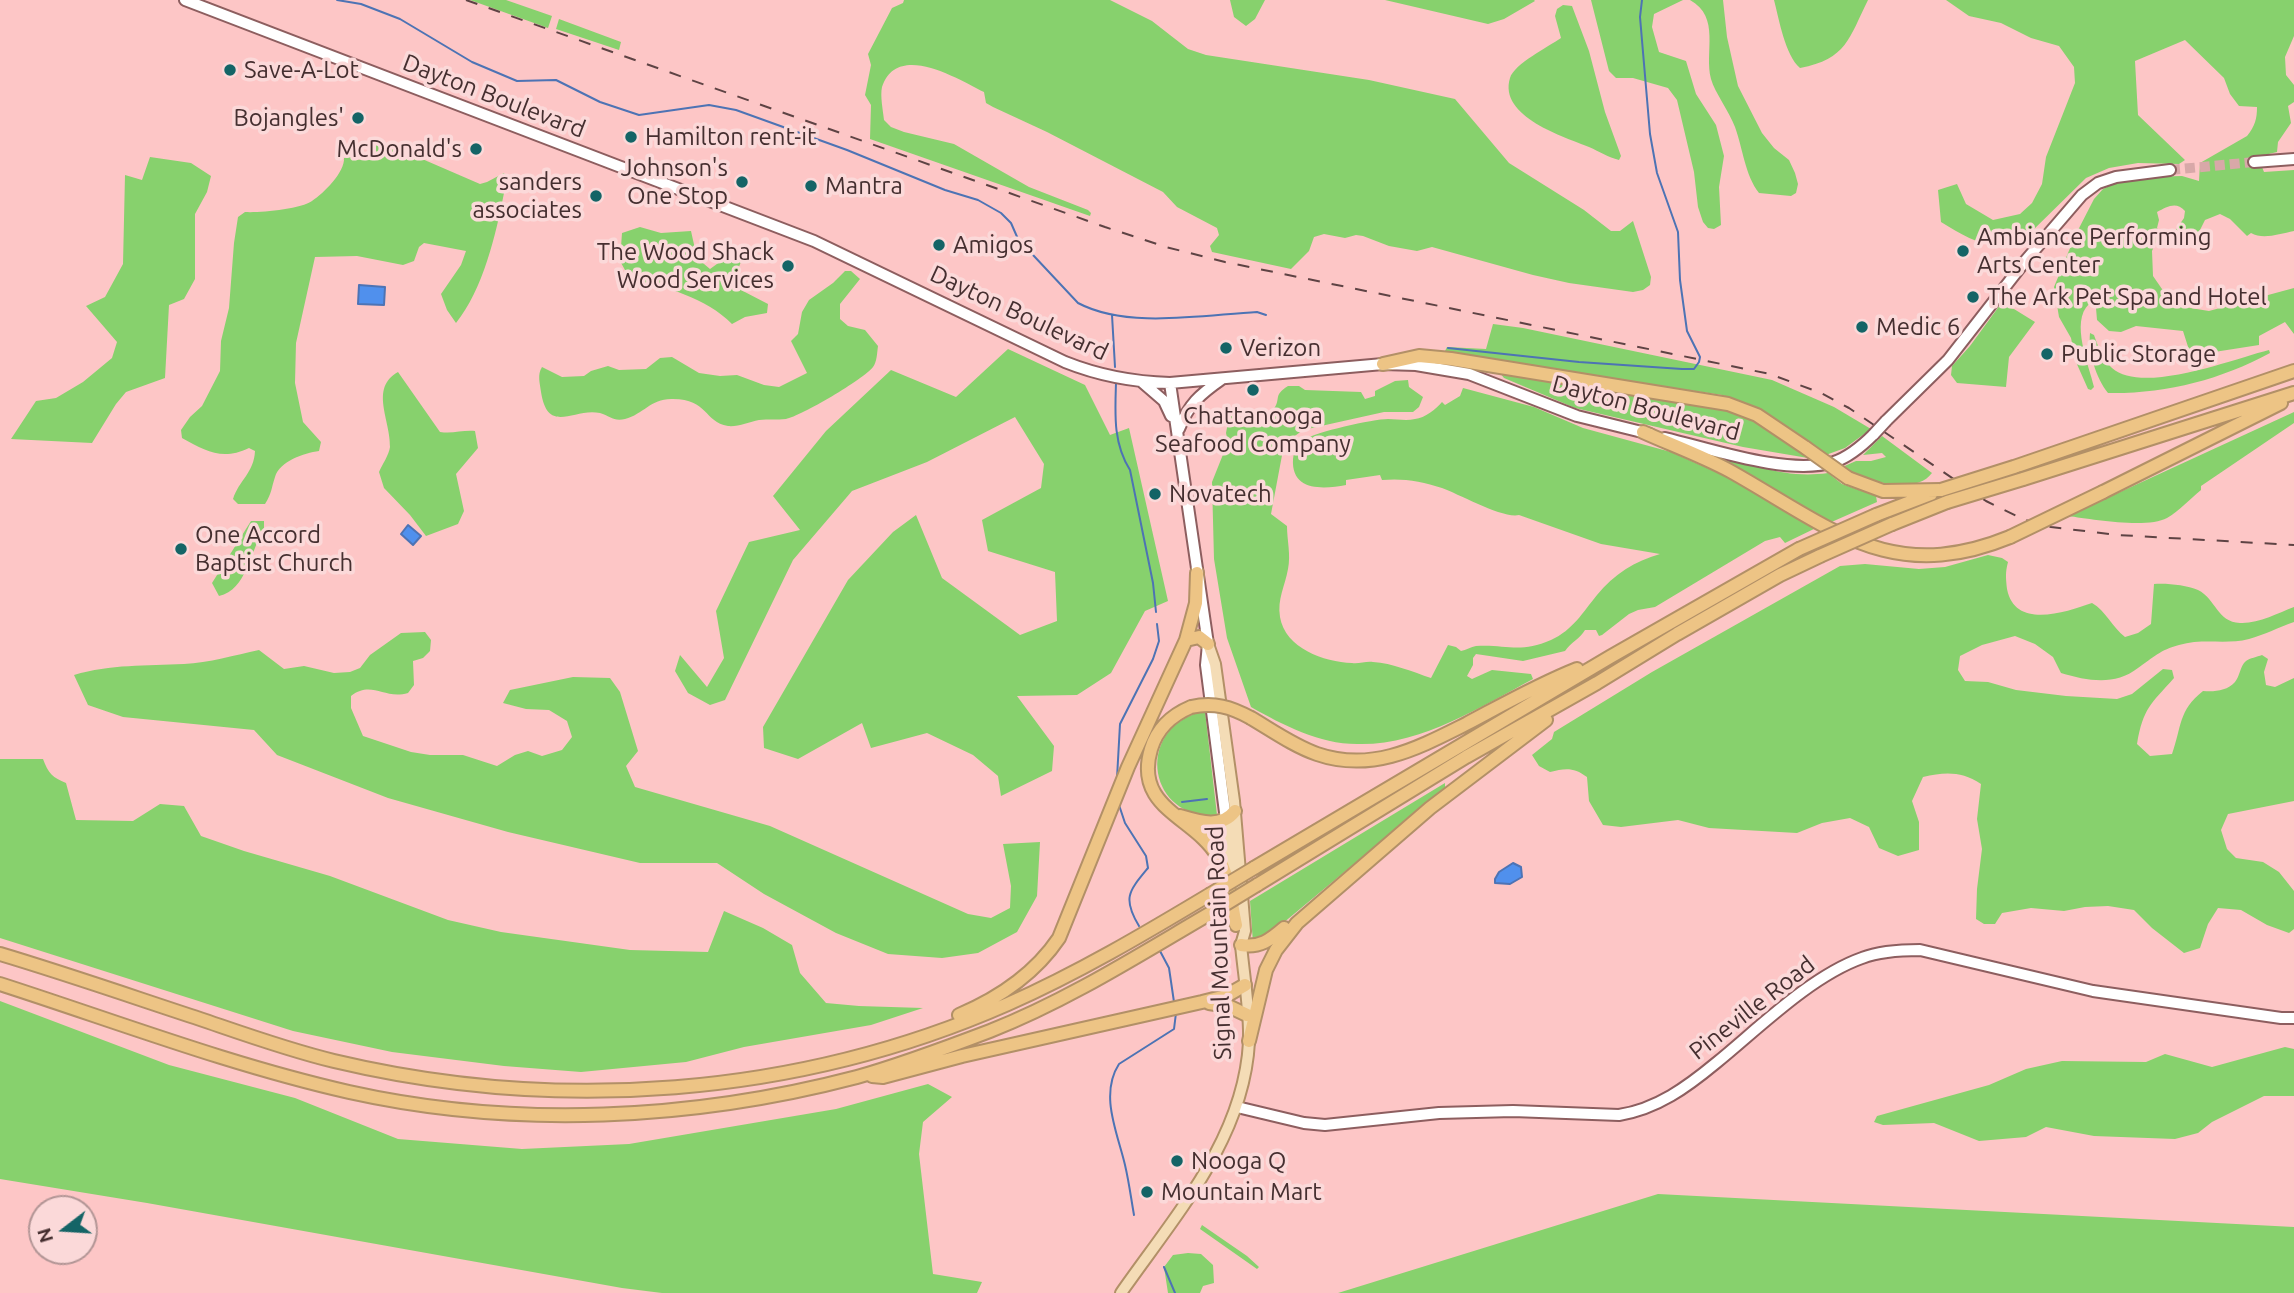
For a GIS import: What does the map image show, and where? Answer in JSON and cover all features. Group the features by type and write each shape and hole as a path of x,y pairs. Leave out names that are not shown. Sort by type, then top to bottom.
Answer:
{"highway":[{"path":"1383,364 1419,356 1451,359 1728,404 1757,415 1848,478 1883,491 1941,490"},
{"path":"0,954 330,1060 428,1080 483,1087 614,1091 704,1085 803,1070 875,1052 927,1036 1009,1004 1103,957 1610,657 1799,549 1875,515 1941,490 2294,371"},
{"path":"1643,432 1728,470 1839,535 1873,548 1915,555 1943,555 1984,547 2010,537 2294,395"},
{"path":"0,984 283,1076 351,1093 461,1110 564,1115 687,1109 799,1090 861,1076 992,1030 1060,999 1216,910 1466,757 1597,684 1780,575 1947,502 2294,395"},
{"path":"927,1036 941,1023 980,1006 1011,987 1043,960 1059,939 1128,767 1186,640 1196,603 1198,573"},
{"path":"1186,640 1199,637 1208,644"},
{"path":"1236,925 1219,858 1203,839 1155,795 1148,775 1150,751 1159,732 1172,717 1191,707 1216,704 1251,718 1318,755 1359,761 1383,759 1417,748 1561,675 1610,657"},
{"path":"1249,1041 1261,983 1276,950 1297,923 1463,781 1597,684"},
{"path":"1173,814 1206,822 1231,815"},
{"path":"1241,945 1255,946 1270,940 1347,879"},
{"path":"861,1076 883,1077 962,1056 1202,1002 1226,996 1245,985"},
{"path":"1202,1002 1228,1006 1247,1015"}],"main road":[{"name":"Dayton Boulevard","path":"185,0 694,193 814,242 1083,369 1105,376 1170,383 1383,364 1416,365 1469,374 1577,416 1771,463 1815,466 1837,461 1850,454 1874,434 1948,360 2026,260 2082,195 2098,183 2116,177 2170,170"},
{"path":"2253,163 2294,159"},
{"path":"1178,432 1187,408 1222,379"},
{"path":"1142,382 1164,401 1178,432"},
{"name":"Signal Mountain Road","path":"1170,383 1208,644 1215,664 1245,931 1241,945"},
{"name":"Signal Mountain Road","path":"1121,1293 1219,1149 1237,1107 1244,1081 1249,1041 1241,945 1236,925 1231,815"},
{"name":"Pineville Road","path":"1237,1107 1304,1123 1325,1125 1439,1113 1633,1113 1687,1086 1813,984 1836,969 1864,957 1900,950 1920,950 2093,991 2294,1018"}],"green space":[{"path":"470,0 506,0 552,16 548,28"},
{"path":"904,0 1110,0 1152,21 1188,49 1206,55 1369,80 1455,99 1509,163 1584,210 1611,231 1620,231 1633,221 1651,277 1650,285 1633,292 1569,283 1432,247 1417,251 1389,246 1356,235 1345,238 1324,234 1314,237 1309,251 1291,269 1212,252 1210,246 1219,235 1217,228 1177,207 1163,192 993,107 986,103 984,92 929,67 901,67 890,73 882,87 881,95 884,120 891,127 954,144 1029,187 1088,210 1090,216 870,139 871,105 865,95 871,65 868,54 892,8"},
{"path":"1230,0 1265,0 1255,19 1246,26 1234,17"},
{"path":"1385,0 1535,1 1504,19 1488,24"},
{"path":"1591,0 1683,0 1654,14 1652,27 1659,52 1686,61 1696,94 1716,125 1724,156 1719,187 1721,225 1714,229 1708,228 1703,222 1698,207 1694,172 1677,100 1668,88 1633,78 1616,78 1609,71"},
{"path":"1690,0 1723,0 1727,37 1738,86 1762,133 1774,148 1789,160 1798,184 1796,193 1791,196 1759,193 1754,186 1735,127 1711,79 1708,25 1705,16 1700,7"},
{"path":"1774,0 1868,0 1851,36 1837,53 1816,64 1800,68 1786,46"},
{"path":"1946,0 2294,0 2294,36 2285,57 2286,75 2294,85 2294,102 2288,106 2291,123 2278,142 2277,152 2252,158 2253,168 2262,167 2264,172 2294,170 2294,231 2266,236 2251,233 2247,236 2230,219 2220,214 2205,220 2197,236 2178,244 2169,240 2184,218 2185,211 2178,206 2171,206 2157,212 2157,228 2160,233 2152,251 2153,276 2162,289 2184,307 2209,311 2294,288 2294,334 2285,322 2259,336 2259,345 2195,355 2190,353 2183,331 2136,326 2121,332 2109,331 2097,320 2096,308 2089,304 2081,321 2082,344 2094,387 2088,389 2076,362 2071,338 2059,317 2054,287 2094,199 2103,189 2120,181 2182,176 2199,181 2200,163 2247,136 2255,122 2257,107 2239,106 2230,94 2224,78 2185,40 2135,61 2138,115 2185,160 2179,164 2138,163 2109,168 2086,178 2027,236 2003,244 1982,243 1941,222 1938,190 1957,184 1966,204 1993,220 2020,214 2032,203 2042,184 2046,157 2075,83 2074,67 2059,46 2031,38 2001,23 1969,16"},
{"path":"1563,5 1572,6 1589,51 1605,112 1621,156 1619,160 1536,123 1514,104 1509,92 1510,78 1518,67 1561,38 1555,16 1557,9"},
{"path":"559,19 621,42 619,50 556,29"},
{"path":"376,139 480,184 504,173 506,177 499,184 504,193 501,209 481,278 474,295 456,323 441,294 461,265 466,251 424,243 419,247 414,261 403,265 357,256 315,257 296,343 295,383 303,422 321,442 319,451 300,456 282,466 265,504 238,504 233,499 252,465 255,451 249,448 231,454 214,453 182,438 181,430 202,406 220,371 221,341 229,308 238,217 245,212 307,204 328,188 341,170 344,158 349,156 355,160 366,159"},
{"path":"150,157 191,163 211,176 207,192 195,214 195,279 184,299 169,305 165,378 126,392 92,443 11,439 36,401 56,398 83,382 112,358 117,342 86,306 105,297 123,264 125,175 142,180"},
{"path":"640,227 661,233 691,231 697,258 710,269 728,256 738,255 742,259 734,280 741,290 768,304 767,313 745,317 732,324 698,300 671,289 630,279 620,261 622,233"},
{"path":"845,271 851,271 860,279 840,304 840,319 848,326 865,330 878,346 875,363 867,373 845,388 794,416 728,426 714,420 699,406 684,400 665,399 621,420 590,412 556,416 544,405 539,379 542,367 562,377 584,376 608,366 619,370 646,369 660,358 672,357 699,373 737,375 764,385 779,387 807,373 791,341 798,334 802,312 809,300"},
{"path":"2000,305 2014,309 2035,322 2009,357 2006,387 1957,383 1951,375 1952,366"},
{"path":"1493,324 1772,380 1834,407 1871,429 1845,448 1823,456 1763,413 1722,395 1447,354 1445,351 1447,347 1486,349"},
{"path":"2090,333 2094,335 2103,357 2112,368 2126,375 2144,378 2165,377 2211,367 2269,350 2270,353 2232,371 2192,384 2150,391 2108,393 2094,364"},
{"path":"1008,349 1085,385 1110,435 1129,428 1168,601 1145,611 1111,673 1077,695 1017,696 1054,746 1052,771 1001,796 998,776 973,755 927,733 871,748 862,723 798,759 764,748 763,727 848,580 893,532 916,515 942,578 1020,635 1057,621 1055,572 988,551 982,520 1041,488 1044,464 1015,417 927,462 852,491 793,560 725,700 710,705 688,693 675,671 680,655 707,687 724,658 716,611 749,542 800,530 773,496 826,431 891,370 956,397"},
{"path":"398,372 440,432 475,431 478,448 456,474 464,511 458,524 426,536 384,488 379,472 390,447 383,396 389,379"},
{"path":"1500,373 1745,415 1808,458 1743,447 1575,408 1504,378"},
{"path":"1408,380 1409,387 1423,397 1419,407 1413,412 1384,412 1303,430 1288,441 1283,450 1271,514 1287,526 1289,564 1280,598 1280,617 1289,637 1318,656 1341,662 1388,664 1431,678 1448,645 1461,651 1476,646 1521,648 1559,636 1572,626 1604,587 1618,575 1642,560 1660,554 1601,544 1519,515 1492,510 1442,488 1420,482 1382,480 1380,475 1346,480 1346,485 1319,487 1310,486 1297,478 1293,459 1304,440 1331,430 1370,421 1419,418 1430,413 1442,402 1445,405 1460,396 1463,388 1534,407 1583,428 1671,452 1736,481 1818,527 1785,543 1780,537 1765,541 1655,607 1629,614 1602,635 1599,636 1596,630 1585,630 1565,651 1523,661 1476,654 1467,676 1472,679 1492,670 1531,674 1533,679 1449,723 1404,739 1380,743 1343,743 1315,737 1251,707 1227,638 1214,559 1212,482 1228,442 1226,433 1229,417 1237,412 1238,417 1242,418 1256,418 1270,413 1280,392 1288,386 1299,386 1305,390 1361,392 1365,399 1375,396 1375,391 1395,381"},
{"path":"2294,412 2294,423 2201,486 2201,490 2167,518 2133,523 2068,516"},
{"path":"1882,436 1932,473 1924,480 1901,485 1874,481 1840,468 1856,461 1886,457 1882,453 1863,455"},
{"path":"1713,457 1785,473 1828,473 1842,484 1876,496 1877,502 1827,524"},
{"path":"251,521 264,521 264,529 242,578 236,586 219,596 212,583"},
{"path":"1988,555 2008,562 2007,589 2012,602 2020,610 2043,615 2092,603 2125,637 2138,633 2151,624 2154,584 2198,590 2232,622 2261,620 2294,607 2294,622 2240,641 2179,645 2162,652 2129,674 2111,680 2091,680 2061,673 2053,657 2035,644 2015,636 1982,645 1960,656 1958,670 1965,681 1988,682 2016,690 2066,696 2117,699 2132,694 2163,669 2172,670 2174,678 2149,707 2139,732 2137,744 2150,756 2172,754 2189,705 2203,691 2220,690 2232,685 2248,660 2262,655 2268,659 2264,672 2266,685 2275,687 2294,678 2294,801 2228,814 2221,830 2227,849 2236,858 2263,862 2279,872 2294,891 2294,929 2289,933 2267,925 2241,910 2218,908 2208,924 2200,948 2184,953 2134,910 2108,906 2064,911 2031,908 2002,913 1995,924 1984,924 1976,919 1982,849 1977,819 1981,784 1960,775 1923,777 1912,801 1919,822 1919,850 1898,856 1879,848 1869,827 1850,818 1822,823 1797,833 1709,828 1678,820 1621,827 1603,825 1589,801 1587,777 1569,769 1550,772 1539,766 1532,755 1552,739 1554,732 1652,672 1840,566 1865,564 1919,569 1945,567"},
{"path":"425,632 431,640 430,651 423,658 413,661 414,685 408,693 392,694 365,690 351,696 351,708 363,736 411,752 463,755 497,766 528,751 542,756 562,750 572,737 567,721 549,710 526,709 503,703 510,690 573,677 610,678 620,692 638,751 626,766 635,787 770,826 968,914 991,918 1010,908 1011,886 1003,844 1040,842 1037,896 1017,932 978,953 942,958 888,954 836,933 764,894 717,863 640,863 508,832 388,798 277,755 254,730 123,717 88,705 74,675 115,667 203,662 259,650 284,669 304,666 334,673 350,672 360,668 370,655 401,633"},
{"path":"1205,711 1217,815 1193,813 1175,803 1163,789 1158,771 1159,752 1167,734 1182,720"},
{"path":"0,759 43,759 52,774 66,783 76,820 133,821 160,804 184,806 201,836 330,876 448,920 501,932 630,950 708,952 724,911 763,928 792,945 800,973 826,1003 923,1008 871,1025 744,1047 686,1062 581,1072 504,1066 392,1052 293,1031 0,938"},
{"path":"1445,783 1445,788 1264,939 1253,943 1250,901"},
{"path":"0,1001 169,1065 295,1098 398,1139 522,1149 629,1144 836,1109 928,1084 952,1097 923,1122 919,1154 933,1274 982,1282 977,1293 662,1293 0,1179"},
{"path":"2285,1047 2294,1049 2294,1096 2264,1096 2212,1122 2198,1133 2175,1139 2094,1136 2046,1127 2026,1137 1979,1141 1934,1123 1883,1125 1874,1122 1877,1116 1989,1085 2026,1069 2062,1061 2146,1062 2165,1054 2212,1067"},
{"path":"1658,1194 2294,1227 2294,1293 1338,1293"},
{"path":"1202,1225 1259,1267 1257,1269 1200,1229"},
{"path":"1201,1254 1213,1265 1214,1283 1203,1286 1200,1293 1168,1293 1164,1267 1173,1255"}],"water":[{"path":"359,285 385,287 384,305 358,304"},
{"path":"408,525 421,536 413,545 401,534"},
{"path":"1513,863 1521,867 1522,877 1510,884 1495,883 1499,872"}],"waterway":[{"path":"337,0 361,4 400,19 472,62 517,81 556,80 600,102 639,115 709,105 736,110 847,150 945,190 978,200 1001,213 1011,223 1018,239 1078,303 1098,311 1142,318 1257,312 1266,315"},
{"path":"1448,348 1579,362 1682,369 1694,369 1699,362 1700,357 1687,331 1680,280 1678,232 1657,173 1650,134 1640,17 1642,0"},
{"path":"1112,315 1115,367"},
{"path":"1116,383 1118,439 1130,470 1153,583 1156,612"},
{"path":"1117,778 1120,724 1153,659 1159,641 1157,624"},
{"path":"1182,802 1207,799"},
{"path":"1119,805 1125,823 1146,856 1148,868 1132,889 1129,901 1139,926"},
{"path":"1160,951 1169,968 1174,1002"},
{"path":"1134,1215 1110,1101 1113,1076 1119,1064 1174,1029 1176,1013"},
{"path":"1164,1267 1175,1293"}],"tunnel":[{"path":"2170,170 2254,162"}],"railway":[{"path":"466,0 1166,247 1225,262 1770,374 1821,393 1849,408 1986,501 2025,520 2051,527 2118,535 2294,545"}],"place":[{"name":"Save-A-Lot","path":"230,70"},
{"name":"Bojangles'","path":"358,118"},
{"name":"Hamilton rent-it","path":"631,137"},
{"name":"McDonald's","path":"476,149"},
{"name":"Johnson's One Stop","path":"742,182"},
{"name":"Mantra","path":"811,186"},
{"name":"sanders associates","path":"596,196"},
{"name":"Amigos","path":"939,245"},
{"name":"Ambiance Performing Arts Center","path":"1963,251"},
{"name":"The Wood Shack Wood Services","path":"788,266"},
{"name":"The Ark Pet Spa and Hotel","path":"1973,297"},
{"name":"Medic 6","path":"1862,327"},
{"name":"Verizon","path":"1226,348"},
{"name":"Public Storage","path":"2047,354"},
{"name":"Chattanooga Seafood Company","path":"1253,390"},
{"name":"Novatech","path":"1155,494"},
{"name":"One Accord Baptist Church","path":"181,549"},
{"name":"Nooga Q","path":"1177,1161"},
{"name":"Mountain Mart","path":"1147,1192"}]}
